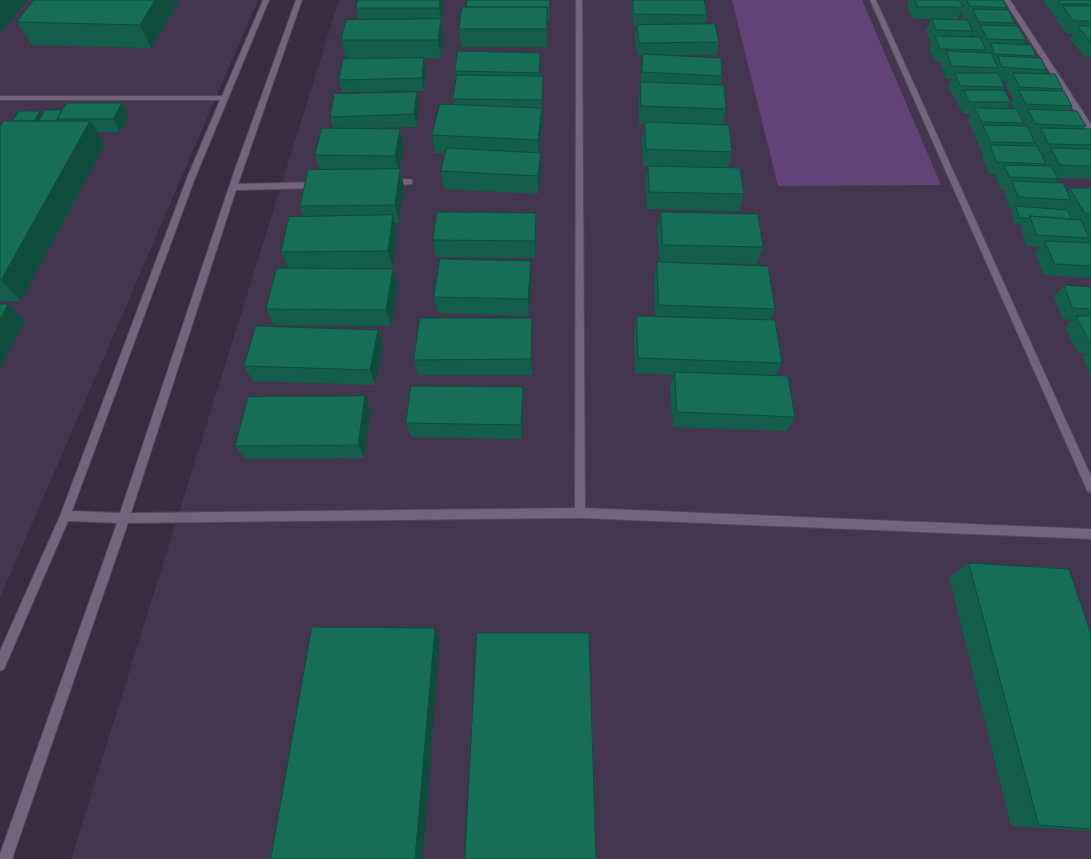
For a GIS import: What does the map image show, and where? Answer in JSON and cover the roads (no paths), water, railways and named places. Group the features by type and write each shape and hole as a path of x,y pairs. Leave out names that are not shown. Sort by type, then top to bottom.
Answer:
{"street":[{"path":"0,665 65,516 191,178 266,0"},
{"path":"5,859 124,518 233,187 299,0"},
{"path":"579,0 580,513"},
{"path":"873,0 1091,488"},
{"path":"1007,0 1091,130"},
{"path":"0,98 225,98"},
{"path":"386,183 409,182"},
{"path":"233,187 325,185"},
{"path":"65,516 124,518 580,513 1091,534"}]}
